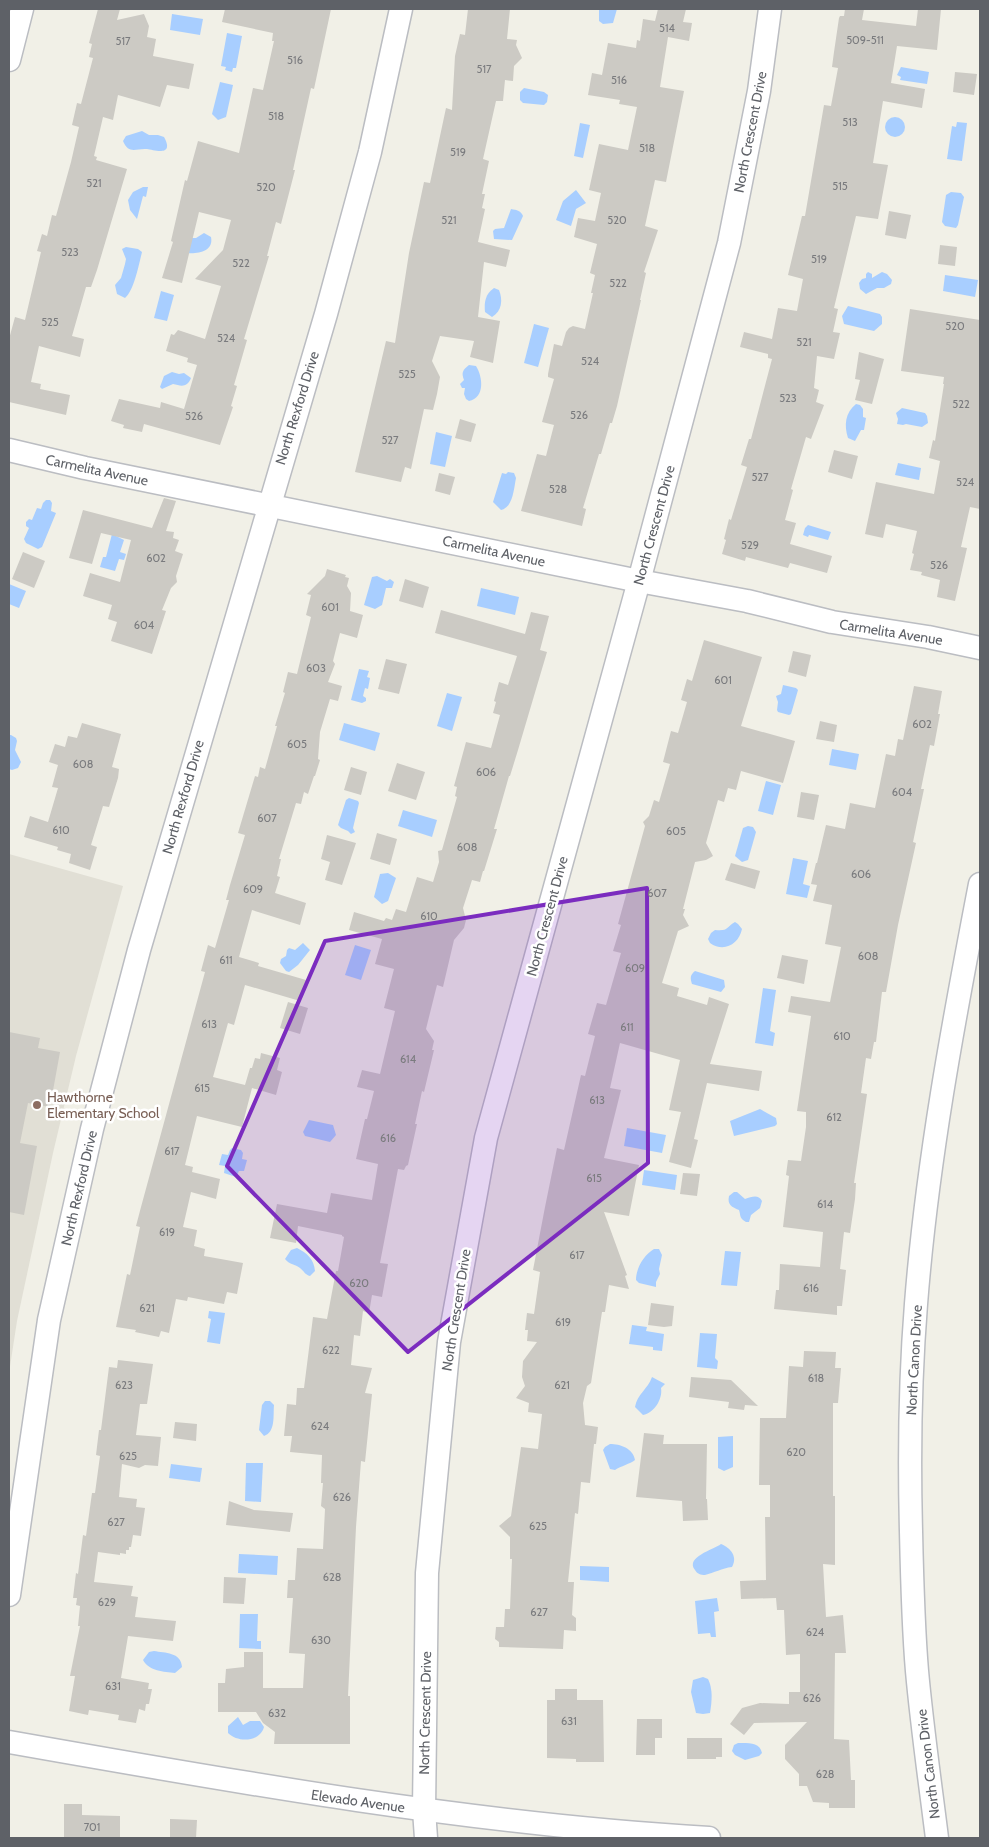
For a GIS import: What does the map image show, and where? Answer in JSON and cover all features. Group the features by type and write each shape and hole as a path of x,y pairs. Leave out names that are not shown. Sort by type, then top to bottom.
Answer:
{"street":[{"path":"9,60 22,9"},
{"name":"North Rexford Drive","path":"9,1595 49,1320 92,1129 139,950 268,504 326,314 370,152 401,9"},
{"name":"North Crescent Drive","path":"426,1838 424,1810 427,1573 449,1342 486,1138 639,581 729,243 760,91 770,9"},
{"name":"Carmelita Avenue","path":"9,450 86,468 639,581 747,601 832,622 928,637 980,648"},
{"name":"North Canon Drive","path":"937,1838 917,1669 911,1531 911,1394 916,1305 937,1123 980,884"},
{"name":"Elevado Avenue","path":"9,1742 221,1780 424,1810 595,1830 709,1838"}],"highlighted area":[{"path":"647,888 648,1163 408,1352 227,1166 325,941"}],"shaded area":[{"name":"Hawthorne Elementary School","path":"9,854 123,886 76,1056 53,1153 17,1321 9,1373"}],"water":[{"path":"599,9 617,9 613,23 603,24 599,21"},
{"path":"172,14 203,19 200,35 170,30"},
{"path":"227,33 242,36 236,68 233,68 232,72 225,70 226,67 221,66"},
{"path":"901,67 929,72 927,84 900,80 901,77 897,75"},
{"path":"220,82 233,85 226,117 218,120 212,114"},
{"path":"524,88 544,92 548,95 547,102 544,105 523,103 520,100 520,92"},
{"path":"891,117 899,117 905,123 905,131 899,137 891,137 885,131 885,123"},
{"path":"957,122 967,123 962,161 947,159 952,126 956,127"},
{"path":"580,123 590,125 583,158 574,156"},
{"path":"142,131 149,135 164,137 167,143 165,150 133,150 125,145 123,141 126,136"},
{"path":"143,187 148,187 146,197 143,196 137,219 130,210 128,200 133,192"},
{"path":"576,190 586,203 576,209 571,226 556,220 563,201"},
{"path":"951,192 961,193 964,197 956,228 945,226 942,222 946,195"},
{"path":"511,209 518,211 523,216 512,240 494,239 493,231 504,228"},
{"path":"204,233 211,237 210,246 204,251 187,253 190,238 196,238"},
{"path":"126,247 138,249 142,252 134,284 125,298 117,294 115,285 121,278 126,259 122,249"},
{"path":"868,272 872,274 872,278 882,272 887,274 892,280 891,284 866,294 860,289 859,283 862,279 866,278"},
{"path":"945,275 978,280 975,297 943,291"},
{"path":"494,288 499,290 501,301 498,312 492,317 485,312 485,305 487,296"},
{"path":"161,291 174,295 167,321 154,318"},
{"path":"848,306 880,314 882,324 874,331 844,324 842,316"},
{"path":"534,324 549,328 538,367 524,363"},
{"path":"469,365 476,366 480,376 481,387 478,396 469,401 464,394 465,388 462,388 460,384 464,380 463,371"},
{"path":"172,372 184,373 191,378 186,385 173,384 162,389 160,387 164,376"},
{"path":"856,404 860,405 863,409 863,417 866,418 864,430 861,430 855,441 848,438 846,424 850,411"},
{"path":"902,408 925,413 928,423 922,427 897,424 896,413"},
{"path":"436,432 452,436 445,467 430,464"},
{"path":"898,463 921,468 919,480 895,475"},
{"path":"508,472 514,473 516,478 510,502 508,506 501,510 493,502 502,473 506,474"},
{"path":"46,500 50,500 52,503 51,511 56,513 42,547 38,549 26,543 24,539 29,528 26,526 26,522 29,519 32,520 37,508 41,509"},
{"path":"808,525 831,532 828,540 803,535"},
{"path":"112,534 124,540 120,552 126,554 124,560 119,559 115,571 100,567 103,557 106,557"},
{"path":"377,576 394,582 392,588 386,588 382,605 375,609 364,605 372,577"},
{"path":"9,584 26,591 19,608 9,604"},
{"path":"481,588 519,597 515,615 477,606"},
{"path":"359,669 369,671 367,677 370,678 368,689 365,688 363,696 366,698 366,701 362,703 351,700"},
{"path":"783,685 798,690 791,714 789,715 777,710 778,702 776,696 781,694"},
{"path":"447,693 462,697 452,731 437,726"},
{"path":"344,723 380,733 375,751 339,740"},
{"path":"9,735 16,738 15,750 21,762 18,768 12,770 9,769"},
{"path":"832,749 859,754 856,770 829,765"},
{"path":"766,781 781,785 773,815 758,811"},
{"path":"349,798 359,803 353,828 355,832 351,834 338,825 346,800"},
{"path":"403,810 437,820 432,837 398,826"},
{"path":"753,827 756,832 748,860 742,862 735,856 743,828"},
{"path":"793,858 808,861 803,884 810,886 807,898 786,894"},
{"path":"388,873 396,878 388,901 382,904 374,897 380,874"},
{"path":"735,922 742,929 734,943 720,947 710,943 708,939 711,933 715,930 725,929"},
{"path":"303,943 310,950 298,965 289,972 286,971 280,963 281,959 286,956 289,948 295,950"},
{"path":"355,945 371,950 361,980 345,975"},
{"path":"695,971 724,980 725,987 721,992 692,984 691,977"},
{"path":"763,988 776,990 770,1031 775,1033 773,1046 755,1043"},
{"path":"760,1109 776,1118 777,1124 734,1136 730,1121"},
{"path":"309,1120 333,1125 336,1135 330,1142 305,1136 303,1132"},
{"path":"627,1128 666,1135 662,1153 624,1146"},
{"path":"232,1148 241,1150 243,1153 242,1159 247,1160 244,1171 239,1171 236,1177 224,1173 225,1166 219,1165 222,1154 228,1155"},
{"path":"644,1170 677,1175 675,1190 642,1185"},
{"path":"737,1192 745,1199 757,1197 762,1201 760,1208 751,1215 749,1222 742,1219 739,1210 729,1204 729,1196"},
{"path":"297,1248 307,1254 312,1260 315,1271 310,1276 285,1259 291,1250"},
{"path":"654,1249 659,1249 662,1255 659,1269 660,1274 656,1287 639,1283 636,1280 641,1262"},
{"path":"725,1251 741,1252 737,1286 721,1285"},
{"path":"209,1311 225,1313 220,1344 207,1342 211,1319 208,1318"},
{"path":"632,1325 647,1327 646,1331 664,1334 662,1351 653,1350 653,1347 629,1344"},
{"path":"700,1333 717,1334 715,1358 718,1361 717,1369 697,1367"},
{"path":"652,1377 665,1384 661,1388 661,1397 657,1405 647,1414 643,1415 635,1407 636,1402"},
{"path":"265,1401 270,1401 274,1405 274,1418 270,1431 264,1436 259,1430 262,1405"},
{"path":"733,1436 733,1467 724,1471 718,1468 718,1437"},
{"path":"610,1444 626,1448 632,1452 635,1460 615,1470 610,1469 603,1450"},
{"path":"246,1463 263,1463 261,1502 245,1501"},
{"path":"171,1464 202,1468 200,1482 169,1478"},
{"path":"721,1544 728,1548 734,1556 732,1567 705,1575 697,1572 693,1565 694,1561 701,1554"},
{"path":"239,1554 278,1556 277,1575 238,1573"},
{"path":"580,1566 609,1567 609,1582 580,1580"},
{"path":"717,1598 719,1611 714,1612 716,1637 711,1637 710,1633 698,1634 695,1601"},
{"path":"240,1614 258,1614 257,1641 261,1641 261,1649 239,1648"},
{"path":"154,1651 176,1656 179,1658 182,1667 175,1673 149,1667 143,1660 149,1652"},
{"path":"703,1677 708,1679 712,1695 710,1713 703,1714 696,1713 691,1692 693,1680"},
{"path":"238,1717 243,1725 250,1721 260,1721 264,1727 262,1732 258,1736 248,1739 232,1736 228,1733 228,1726"},
{"path":"738,1743 756,1745 761,1749 762,1753 759,1756 745,1760 735,1755 732,1751 734,1745"}],"building":[{"path":"98,9 120,9 117,20 144,14 149,26 147,37 156,39 153,56 194,64 189,89 167,85 160,107 118,95 113,120 103,117 94,156 97,157 96,160 127,169 97,270 91,287 86,287 72,336 84,339 80,357 39,346 31,382 41,384 40,389 70,395 66,415 9,402 9,339 15,317 25,320 41,252 37,251 42,234 47,236 52,215 56,216 71,162 79,127 72,125 77,103 81,104 93,58 89,57 92,44 89,43"},
{"path":"225,9 331,9 314,89 311,88 293,170 295,170 281,224 276,222 267,256 269,256 244,339 247,340 234,385 237,386 231,406 233,407 220,445 144,424 142,432 123,428 124,425 111,421 119,399 160,408 161,402 184,409 197,365 187,362 188,358 166,351 171,334 174,335 178,330 205,339 221,286 195,279 223,250 231,220 199,212 182,283 162,278 173,242 171,241 185,180 187,181 198,141 239,153 253,88 263,90 274,41 272,41 273,33 222,22"},
{"path":"468,9 510,9 507,39 517,40 516,45 522,58 514,66 513,81 505,80 503,101 496,101 483,159 489,161 482,194 485,194 482,208 485,209 478,242 510,250 506,267 484,262 478,317 500,321 493,363 470,357 474,341 440,336 432,361 440,377 433,410 424,409 411,469 405,467 401,482 355,472 386,341 395,343 409,253 424,182 430,183 446,108 452,110 455,56 460,34 465,35"},
{"path":"658,9 686,9 683,22 692,23 689,41 668,37 660,87 684,91 666,182 655,180 645,226 658,230 644,272 646,273 641,300 617,406 601,454 599,454 583,508 586,509 582,526 521,511 537,454 546,456 554,425 542,422 554,379 548,377 548,374 554,344 562,346 566,332 573,326 585,329 593,293 591,293 595,275 590,273 597,244 574,237 578,218 595,221 601,193 589,190 599,144 628,150 637,107 619,104 620,100 588,95 592,73 602,75 608,43 636,48 637,40 640,41 643,19 655,21"},
{"path":"845,9 864,9 862,20 916,26 918,9 941,9 937,50 897,46 891,83 925,89 922,108 883,101 873,163 888,165 878,219 856,216 834,308 838,309 833,332 840,333 834,359 817,356 814,388 819,390 816,402 824,405 811,439 806,437 791,489 793,490 785,520 796,523 790,544 832,556 827,573 790,563 788,568 746,557 745,561 722,554 729,519 731,520 747,467 741,465 749,439 751,439 772,359 768,358 768,354 740,347 744,332 772,339 778,308 797,311 803,279 788,275 802,216 805,216 824,105 831,106 838,68 832,67 834,52 839,18 844,16"},
{"path":"955,72 977,74 974,95 953,92"},
{"path":"889,211 911,215 906,239 885,235"},
{"path":"940,245 957,247 955,266 938,264"},
{"path":"910,309 980,320 980,509 970,507 961,547 967,548 955,601 937,597 940,580 921,575 922,572 910,570 917,531 886,524 883,538 865,534 876,482 934,494 940,461 929,458 933,440 935,441 944,377 901,371"},
{"path":"859,352 884,359 872,404 855,400 860,380 855,379"},
{"path":"460,419 476,424 471,442 455,438"},
{"path":"834,450 858,456 852,479 828,472"},
{"path":"439,473 455,477 450,495 435,491"},
{"path":"164,498 176,501 166,531 174,532 173,538 179,540 175,551 183,554 176,576 177,582 171,588 162,610 166,611 152,654 111,641 117,622 108,619 112,605 83,596 90,573 120,582 131,540 101,533 92,564 69,558 83,510 152,528"},
{"path":"23,552 45,561 34,588 12,579"},
{"path":"327,569 346,575 345,577 349,578 347,586 351,593 350,611 363,615 357,638 340,633 333,661 335,664 328,682 342,686 338,701 330,699 320,732 318,759 320,760 315,776 308,794 304,792 301,804 296,803 279,859 281,859 277,876 280,877 275,893 306,903 300,925 252,910 239,957 259,963 258,966 306,980 300,1001 245,985 234,1025 228,1023 213,1077 245,1085 255,1058 260,1059 261,1053 280,1058 277,1070 282,1072 276,1095 252,1088 242,1127 197,1116 185,1165 193,1167 192,1172 220,1179 216,1199 191,1192 183,1227 197,1230 194,1246 205,1249 204,1256 243,1263 237,1294 227,1292 224,1304 188,1297 187,1301 176,1299 169,1333 161,1331 159,1337 135,1332 136,1330 116,1327 127,1274 130,1275 140,1227 136,1226 205,972 201,971 208,945 215,948 229,900 226,900 245,835 238,833 255,776 258,777 260,767 265,769 285,693 283,692 288,672 297,674 311,617 306,615 311,595 307,594 325,576"},
{"path":"405,579 429,587 423,608 399,601"},
{"path":"441,610 525,634 531,612 549,616 540,650 547,652 509,776 494,829 497,829 484,871 480,882 472,880 463,908 466,920 464,928 454,940 443,987 437,985 426,1029 434,1041 432,1050 434,1050 424,1092 422,1091 408,1165 404,1170 398,1169 380,1263 388,1264 382,1297 372,1295 369,1313 363,1311 360,1336 354,1335 351,1365 372,1368 365,1393 372,1394 365,1462 361,1461 356,1527 348,1696 350,1696 350,1744 274,1744 275,1732 263,1723 256,1712 218,1712 218,1683 225,1683 226,1669 244,1667 244,1652 263,1652 263,1688 303,1688 305,1654 289,1653 293,1598 287,1598 288,1580 295,1580 297,1548 323,1549 325,1509 321,1506 323,1483 321,1483 322,1455 290,1452 292,1436 284,1436 287,1404 296,1405 297,1388 304,1388 313,1317 327,1319 344,1237 298,1226 296,1243 270,1238 277,1204 327,1213 331,1193 372,1200 378,1164 356,1159 365,1119 367,1119 374,1091 357,1087 362,1070 380,1074 395,1011 384,1008 394,969 375,964 382,939 349,930 354,912 384,921 386,918 392,920 396,909 406,912 417,877 433,882 439,862 438,851 442,850 457,797 455,796 457,787 454,786 466,742 491,748 500,715 493,713 499,682 508,685 517,656 435,633"},
{"path":"704,640 762,657 741,726 795,741 783,783 741,771 736,790 728,788 724,802 718,800 706,843 713,856 706,860 695,862 683,909 685,909 683,915 689,926 678,931 662,983 679,988 677,996 707,1005 709,997 729,1004 710,1064 762,1071 759,1091 707,1083 694,1139 698,1140 691,1168 669,1162 681,1112 669,1110 680,1060 620,1043 610,1088 621,1090 604,1158 639,1165 629,1216 604,1212 627,1275 625,1276 629,1289 609,1285 605,1312 602,1312 591,1383 587,1386 583,1403 585,1425 598,1427 596,1444 594,1444 590,1483 581,1482 578,1514 575,1513 568,1582 574,1582 572,1615 576,1618 576,1631 564,1630 563,1649 499,1647 499,1642 495,1639 496,1627 504,1627 505,1609 510,1609 512,1559 510,1559 510,1537 499,1526 511,1516 521,1447 538,1449 542,1414 528,1412 529,1403 516,1398 525,1386 522,1377 523,1361 537,1342 527,1341 528,1330 525,1330 527,1313 534,1314 540,1272 533,1270 557,1148 564,1150 581,1075 585,1076 595,1036 588,1034 597,1003 606,1005 621,953 613,951 621,925 618,924 645,826 643,822 649,816 654,800 659,802 670,764 663,762 671,731 678,733 687,702 681,700 687,679 692,681"},
{"path":"793,651 811,655 806,677 788,672"},
{"path":"386,659 407,664 399,694 378,689"},
{"path":"914,686 942,691 938,714 940,714 934,746 930,745 921,789 924,789 913,842 916,843 886,992 882,992 876,1042 874,1042 871,1059 866,1058 861,1093 867,1094 854,1183 856,1183 855,1199 850,1233 844,1232 840,1269 846,1270 842,1306 837,1306 837,1315 774,1309 776,1290 779,1290 780,1264 820,1267 823,1232 783,1227 789,1176 786,1175 788,1160 801,1161 806,1127 806,1112 797,1111 811,1016 788,1012 791,996 830,1002 841,947 825,944 832,905 813,901 817,885 811,884 826,825 845,829 850,803 875,808 886,754 895,756 898,739 903,740"},
{"path":"820,721 837,725 834,742 816,739"},
{"path":"82,723 121,734 112,767 119,769 118,778 109,807 103,806 91,845 97,847 90,870 69,863 71,854 57,850 58,847 24,837 30,816 48,822 58,788 52,787 58,765 49,762 55,744 65,747 68,736 77,738"},
{"path":"397,763 425,772 416,800 388,791"},
{"path":"351,767 367,772 361,795 344,790"},
{"path":"801,792 819,795 814,820 797,817"},
{"path":"377,833 397,839 390,865 370,859"},
{"path":"327,835 356,843 342,885 325,880 330,862 321,859"},
{"path":"731,863 760,871 755,889 725,880"},
{"path":"782,955 808,960 804,984 777,978"},
{"path":"288,1002 308,1008 300,1034 280,1028"},
{"path":"9,1032 40,1038 38,1048 60,1052 50,1107 28,1103 20,1143 37,1146 24,1215 9,1212"},
{"path":"683,1173 700,1174 697,1196 680,1194"},
{"path":"651,1303 674,1306 672,1326 648,1325"},
{"path":"804,1351 836,1352 835,1368 841,1368 838,1403 833,1403 835,1565 823,1564 826,1617 843,1615 846,1653 835,1653 834,1739 849,1740 851,1780 855,1780 855,1808 829,1808 829,1803 813,1802 807,1786 799,1786 799,1774 785,1759 785,1745 807,1722 754,1723 744,1735 730,1724 742,1708 760,1703 789,1704 789,1692 800,1692 800,1654 786,1655 784,1610 777,1610 776,1598 741,1599 740,1581 766,1580 765,1517 770,1517 770,1485 759,1485 760,1418 786,1418 789,1366 803,1367"},
{"path":"118,1360 153,1364 147,1404 140,1404 136,1435 161,1437 158,1466 145,1465 139,1468 122,1464 119,1497 137,1499 136,1507 145,1508 141,1536 133,1535 131,1547 129,1547 129,1550 126,1550 126,1554 98,1552 94,1582 133,1586 131,1596 138,1597 135,1617 176,1621 173,1641 128,1636 121,1678 149,1683 148,1689 152,1689 149,1704 146,1704 145,1711 139,1709 136,1723 118,1720 119,1715 89,1710 88,1715 69,1711 75,1676 70,1676 80,1626 78,1626 80,1606 76,1605 77,1598 73,1598 76,1573 78,1574 83,1535 86,1536 92,1493 95,1493 100,1456 96,1455 109,1367 117,1368"},
{"path":"691,1377 731,1380 758,1406 745,1405 744,1410 728,1408 729,1402 689,1397"},
{"path":"175,1422 197,1424 196,1441 173,1438"},
{"path":"644,1433 664,1435 663,1444 707,1444 706,1499 708,1520 683,1521 682,1501 636,1497"},
{"path":"229,1501 254,1510 293,1513 290,1532 226,1525"},
{"path":"224,1577 246,1578 244,1604 223,1603"},
{"path":"555,1689 577,1689 577,1700 603,1700 604,1762 576,1762 576,1759 547,1758 547,1700 555,1700"},
{"path":"637,1719 662,1719 662,1738 655,1738 655,1755 636,1755"},
{"path":"687,1738 722,1738 722,1757 716,1757 716,1759 687,1759"},
{"path":"64,1804 82,1804 82,1815 120,1816 120,1838 64,1838"},
{"path":"170,1819 197,1820 196,1838 170,1838"}],"place":[{"name":"Hawthorne Elementary School","path":"37,1105"}]}
